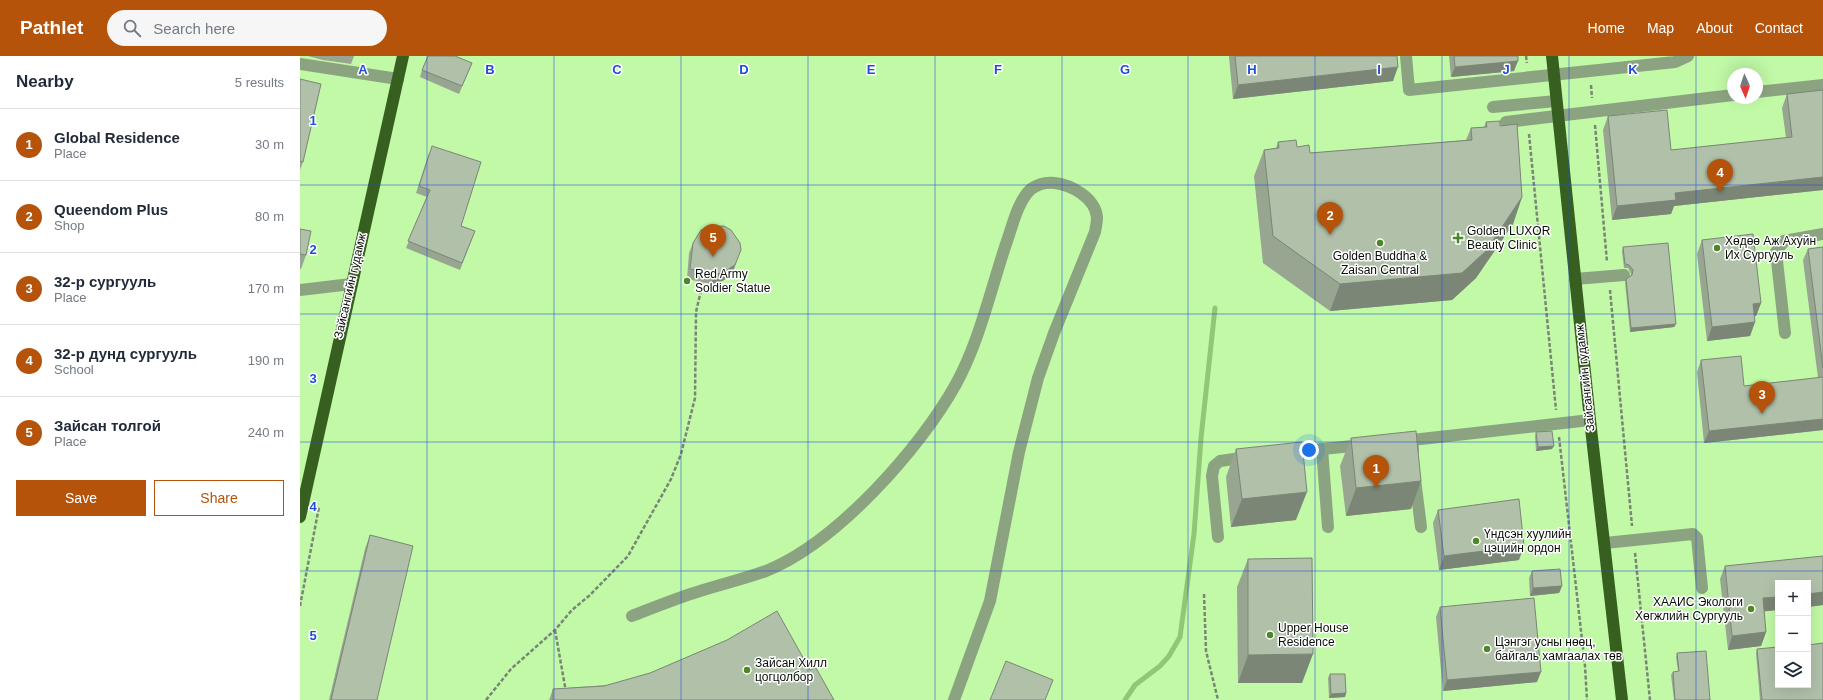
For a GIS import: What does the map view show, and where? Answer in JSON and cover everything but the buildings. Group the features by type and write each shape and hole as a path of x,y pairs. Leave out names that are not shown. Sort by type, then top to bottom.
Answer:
{"main road":[{"name":"Зайсангийн гудамж","path":"300,517 350,284 403,56"},
{"name":"Зайсангийн гудамж","path":"1552,56 1590,420 1622,700"}],"street":[{"path":"1406,56 1409,90 1554,76 1675,62 1688,56"},
{"path":"300,64 398,79"},
{"path":"1763,91 1823,85"},
{"path":"1506,122 1727,96"},
{"path":"1493,107 1556,101"},
{"path":"632,616 699,591 765,571 798,554 821,538 850,514 914,445 942,408 957,382 972,347 1015,220 1026,195 1031,189 1044,184 1064,184 1080,193 1091,204 1097,218 1095,232 1054,333 1038,378 1019,452 990,601 954,700"},
{"path":"1785,333 1776,252 1784,241 1823,234"},
{"path":"1575,279 1624,275"},
{"path":"300,290 350,284"},
{"path":"1397,442 1590,420"},
{"path":"1412,440 1420,527"},
{"path":"1275,454 1374,444"},
{"path":"1322,449 1328,527"},
{"path":"1218,537 1212,476 1214,466 1220,461 1259,456"},
{"path":"1605,542 1693,534 1697,538 1702,588"}],"path":[{"path":"1526,56 1529,78"},
{"path":"1589,72 1650,700"},
{"path":"1527,119 1557,423 1585,666 1587,700"},
{"path":"486,700 511,669 555,630 572,610 590,595 628,556 671,480 681,454 695,398 696,312 703,282"},
{"path":"1204,594 1206,651 1218,700"},
{"path":"555,630 568,700"}],"green space":[{"path":"300,56 1823,56 1823,700 300,700"}],"waterway":[{"path":"1125,700 1135,685 1160,666 1169,656 1180,637 1194,534 1201,438 1215,308"}],"place":[{"name":"32-р дунд сургууль","path":"1720,192"},
{"name":"Queendom Plus","path":"1330,235"},
{"name":"Golden LUXOR Beauty Clinic","path":"1458,238"},
{"name":"Golden Buddha & Zaisan Central","path":"1380,243"},
{"name":"Хөдөө Аж Ахуйн Их Сургууль","path":"1717,248"},
{"name":"Зайсан толгой","path":"713,257"},
{"name":"Red Army Soldier Statue","path":"687,281"},
{"name":"32-р сургууль","path":"1762,414"},
{"name":"Global Residence","path":"1376,488"},
{"name":"Үндсэн хуулийн цэцийн ордон","path":"1476,541"},
{"name":"ХААИС Экологи Хөгжлийн Сургууль","path":"1751,609"},
{"name":"Upper House Residence","path":"1270,635"},
{"name":"Цэнгэг усны нөөц, байгаль хамгаалах төв","path":"1487,649"},
{"name":"Зайсан Хилл цогцолбор","path":"747,670"}]}
